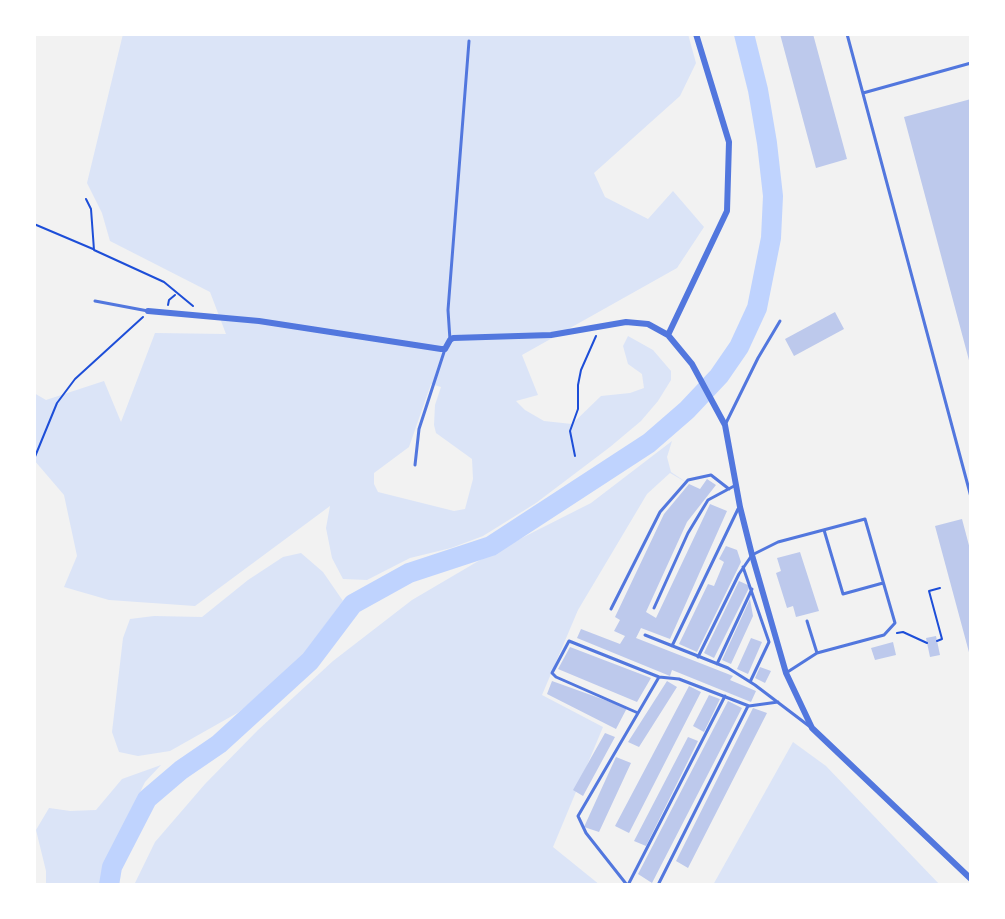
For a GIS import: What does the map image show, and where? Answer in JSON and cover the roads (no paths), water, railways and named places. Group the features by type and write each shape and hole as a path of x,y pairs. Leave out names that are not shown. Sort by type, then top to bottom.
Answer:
{"street":[{"path":"668,335 727,211 729,142 696,34"},
{"path":"148,311 203,315 445,349 450,340 551,335 626,322 648,324 668,335 692,364 725,425 733,487 752,555 786,673 812,728 971,879"}],"lane":[{"path":"847,34 971,497"},
{"path":"450,340 448,310 469,41"},
{"path":"862,93 971,63"},
{"path":"95,301 148,311"},
{"path":"725,425 780,321"},
{"path":"415,465 419,429 445,349"},
{"path":"611,609 660,512 688,480 711,475 733,487"},
{"path":"654,608 688,533 708,500 733,487"},
{"path":"672,646 740,507"},
{"path":"698,657 752,555 778,542 865,519 895,623 884,635 817,653 786,673"},
{"path":"824,530 843,594 884,583"},
{"path":"743,567 769,642 750,682"},
{"path":"717,664 752,589"},
{"path":"807,621 817,653"},
{"path":"645,635 717,664 750,682 812,728"},
{"path":"638,713 552,673 569,641 659,677 679,679 749,706 778,702"},
{"path":"659,677 578,816 586,833 627,885 725,696"},
{"path":"658,885 749,706"}],"waterway":[{"path":"109,885 112,867 147,799 181,770 219,744 310,661 353,604 409,573 491,546 649,443 687,410 719,376 739,347 757,308 771,238 773,196 767,143 744,34"}]}
